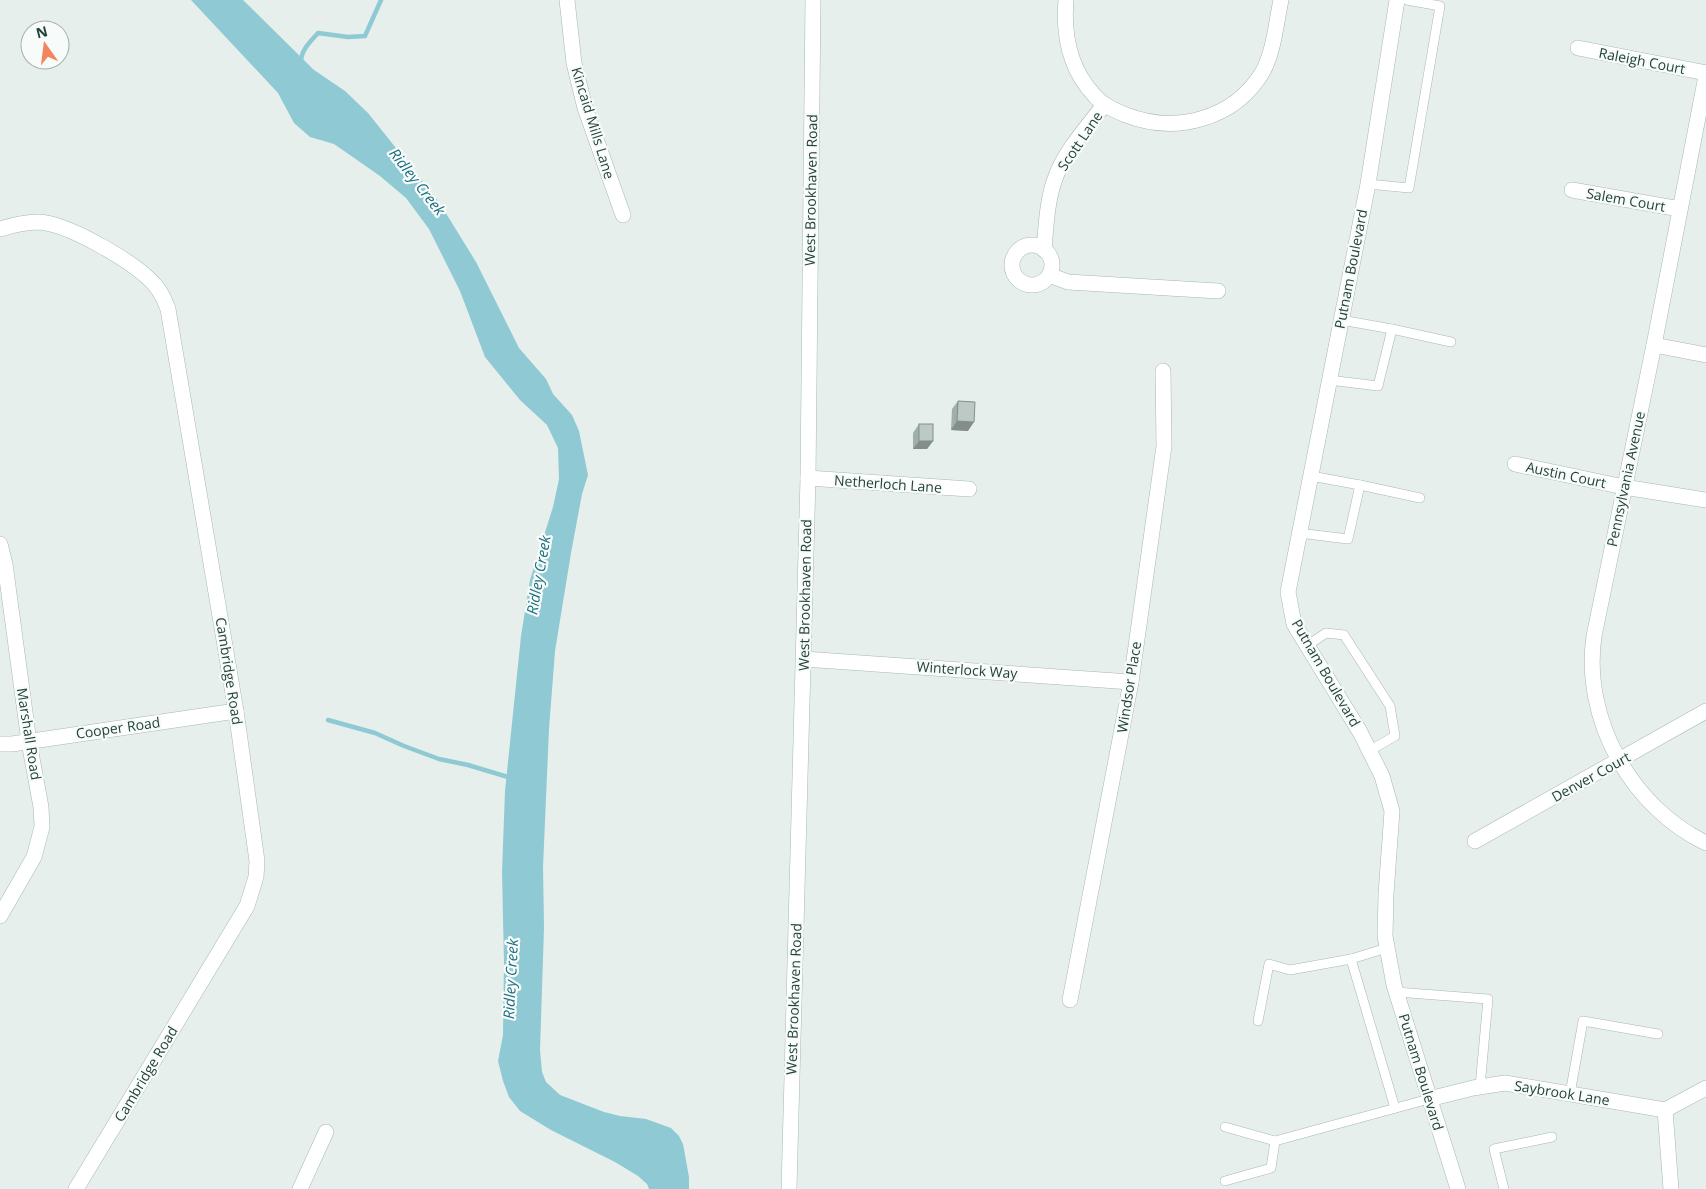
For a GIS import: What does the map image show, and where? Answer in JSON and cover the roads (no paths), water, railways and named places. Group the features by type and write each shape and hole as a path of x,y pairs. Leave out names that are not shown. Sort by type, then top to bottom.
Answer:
{"street":[{"name":"Kincaid Mills Lane","path":"567,0 574,63 585,108 623,215"},
{"name":"West Brookhaven Road","path":"789,1189 808,478 813,0"},
{"path":"1066,0 1065,23 1070,52 1081,79 1094,96 1104,105"},
{"name":"Scott Lane","path":"1049,275 1051,262 1049,255 1044,250 1050,195 1056,176 1078,138 1104,105 1134,118 1160,124 1186,123 1222,111 1244,95 1262,74 1269,53 1281,0"},
{"name":"Putnam Boulevard","path":"1397,0 1368,184 1288,592 1294,624 1360,732 1382,776 1392,811 1386,894 1385,936 1387,948 1396,992 1458,1189"},
{"name":"Raleigh Court","path":"1578,48 1706,74"},
{"name":"Pennsylvania Avenue","path":"1706,74 1700,141 1680,209 1594,636 1591,660 1599,710 1619,761 1634,784 1660,813 1684,832 1706,843"},
{"name":"Salem Court","path":"1572,190 1680,209"},
{"name":"Cambridge Road","path":"0,229 20,223 39,222 76,232 135,267 156,286 168,309 236,711 256,854 256,877 247,906 76,1189"},
{"path":"1044,250 1038,246 1031,245 1018,250 1014,256 1012,268 1018,279 1035,285 1049,275 1068,282 1218,291"},
{"path":"1654,345 1706,354"},
{"name":"Windsor Place","path":"1070,1000 1131,682 1164,446 1163,371"},
{"name":"Austin Court","path":"1515,464 1706,500"},
{"name":"Netherloch Lane","path":"808,478 968,489"},
{"name":"Marshall Road","path":"0,544 5,564 42,827 34,857 0,916"},
{"name":"Winterlock Way","path":"804,659 1131,682"},
{"name":"Cooper Road","path":"0,744 29,742 236,711"},
{"name":"Denver Court","path":"1475,841 1706,711"},
{"name":"Saybrook Lane","path":"1429,1099 1505,1083 1665,1110"},
{"path":"1671,1189 1665,1110 1706,1088"},
{"path":"300,1189 326,1132"}],"lane":[{"path":"1368,184 1409,188 1440,6 1407,0"},
{"path":"1341,320 1451,342"},
{"path":"1329,380 1378,386 1392,329"},
{"path":"1311,476 1420,498"},
{"path":"1299,533 1348,539 1360,486"},
{"path":"1308,646 1326,633 1344,634 1390,706 1395,736 1369,751"},
{"path":"1258,1022 1269,964 1290,970 1350,959 1387,948"},
{"path":"1350,959 1395,1108"},
{"path":"1396,992 1488,999 1480,1087"},
{"path":"1570,1094 1583,1021 1658,1034"},
{"path":"1225,1127 1274,1141 1429,1099"},
{"path":"1504,1189 1494,1149 1552,1137"},
{"path":"1225,1181 1271,1168 1274,1141"}],"water":[{"name":"Ridley Creek","path":"191,0 243,0 314,70 345,91 368,113 439,202 476,262 519,348 546,379 553,394 572,415 579,431 588,475 582,494 555,651 549,729 543,867 544,928 540,1050 542,1072 546,1082 560,1095 604,1112 646,1119 671,1128 679,1136 683,1144 689,1177 689,1189 649,1189 647,1184 638,1176 615,1162 551,1130 520,1111 509,1097 498,1061 503,1035 502,872 505,791 521,636 530,580 553,507 559,479 558,448 547,425 520,400 485,357 460,291 429,229 406,198 380,176 334,144 310,137 294,123 278,93"}],"waterway":[{"path":"301,62 304,50 318,33 348,37 365,36 381,0"},
{"path":"328,720 375,733 439,759 468,765 511,778"}]}
